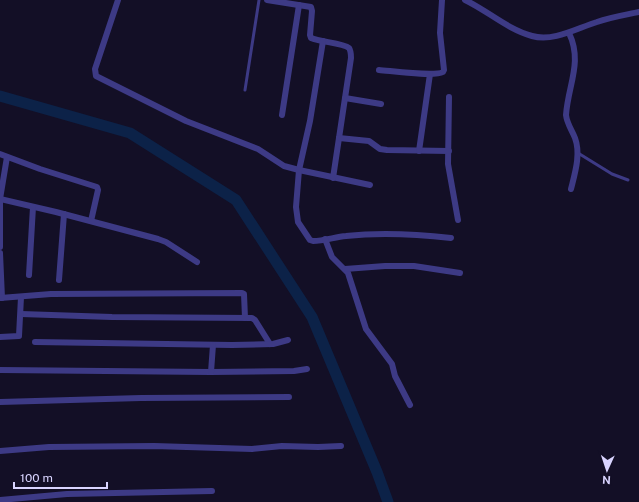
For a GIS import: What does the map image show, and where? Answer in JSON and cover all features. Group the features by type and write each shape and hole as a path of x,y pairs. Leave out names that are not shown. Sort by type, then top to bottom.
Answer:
{"street":[{"path":"118,0 95,70 96,76 186,120 258,149 284,166 370,186"},
{"path":"267,0 299,4 312,8 310,35 312,39 346,47 350,51 351,58 333,178"},
{"path":"379,70 430,74 442,73 444,70 440,33 442,0"},
{"path":"465,0 505,25 533,36 549,37 569,33 597,22 621,15 639,12"},
{"path":"282,115 299,4"},
{"path":"569,33 574,47 575,62 566,115 567,123 575,138 578,153 571,189"},
{"path":"323,41 310,121 299,170 296,207 298,222 311,241 314,242 325,238 347,235 398,234 451,238"},
{"path":"418,150 430,74"},
{"path":"449,97 449,174 458,220"},
{"path":"345,98 381,104"},
{"path":"339,138 371,142 383,150 448,151"},
{"path":"0,154 40,169 97,187 98,190 91,221"},
{"path":"0,246 0,199 7,157"},
{"path":"0,199 33,206 158,239 166,242 197,262"},
{"path":"29,275 33,206"},
{"path":"59,280 64,214"},
{"path":"325,238 332,258 349,274 366,329 392,364 394,374 410,405"},
{"path":"0,253 1,298 51,294 242,293 244,294 245,318"},
{"path":"345,269 385,266 414,266 460,273"},
{"path":"0,337 20,336 21,297"},
{"path":"21,314 254,319 270,344"},
{"path":"35,342 213,345 276,344 288,340"},
{"path":"211,372 213,345"},
{"path":"0,370 211,372 307,369"},
{"path":"0,402 133,398 290,397"},
{"path":"0,451 48,447 154,446 252,449 282,446 340,446"},
{"path":"0,500 67,494 212,491"}],"lane":[{"path":"245,90 259,0"},
{"path":"578,153 612,174 628,180"}],"waterway":[{"path":"0,96 130,133 236,200 312,317 377,472 388,502"}]}
